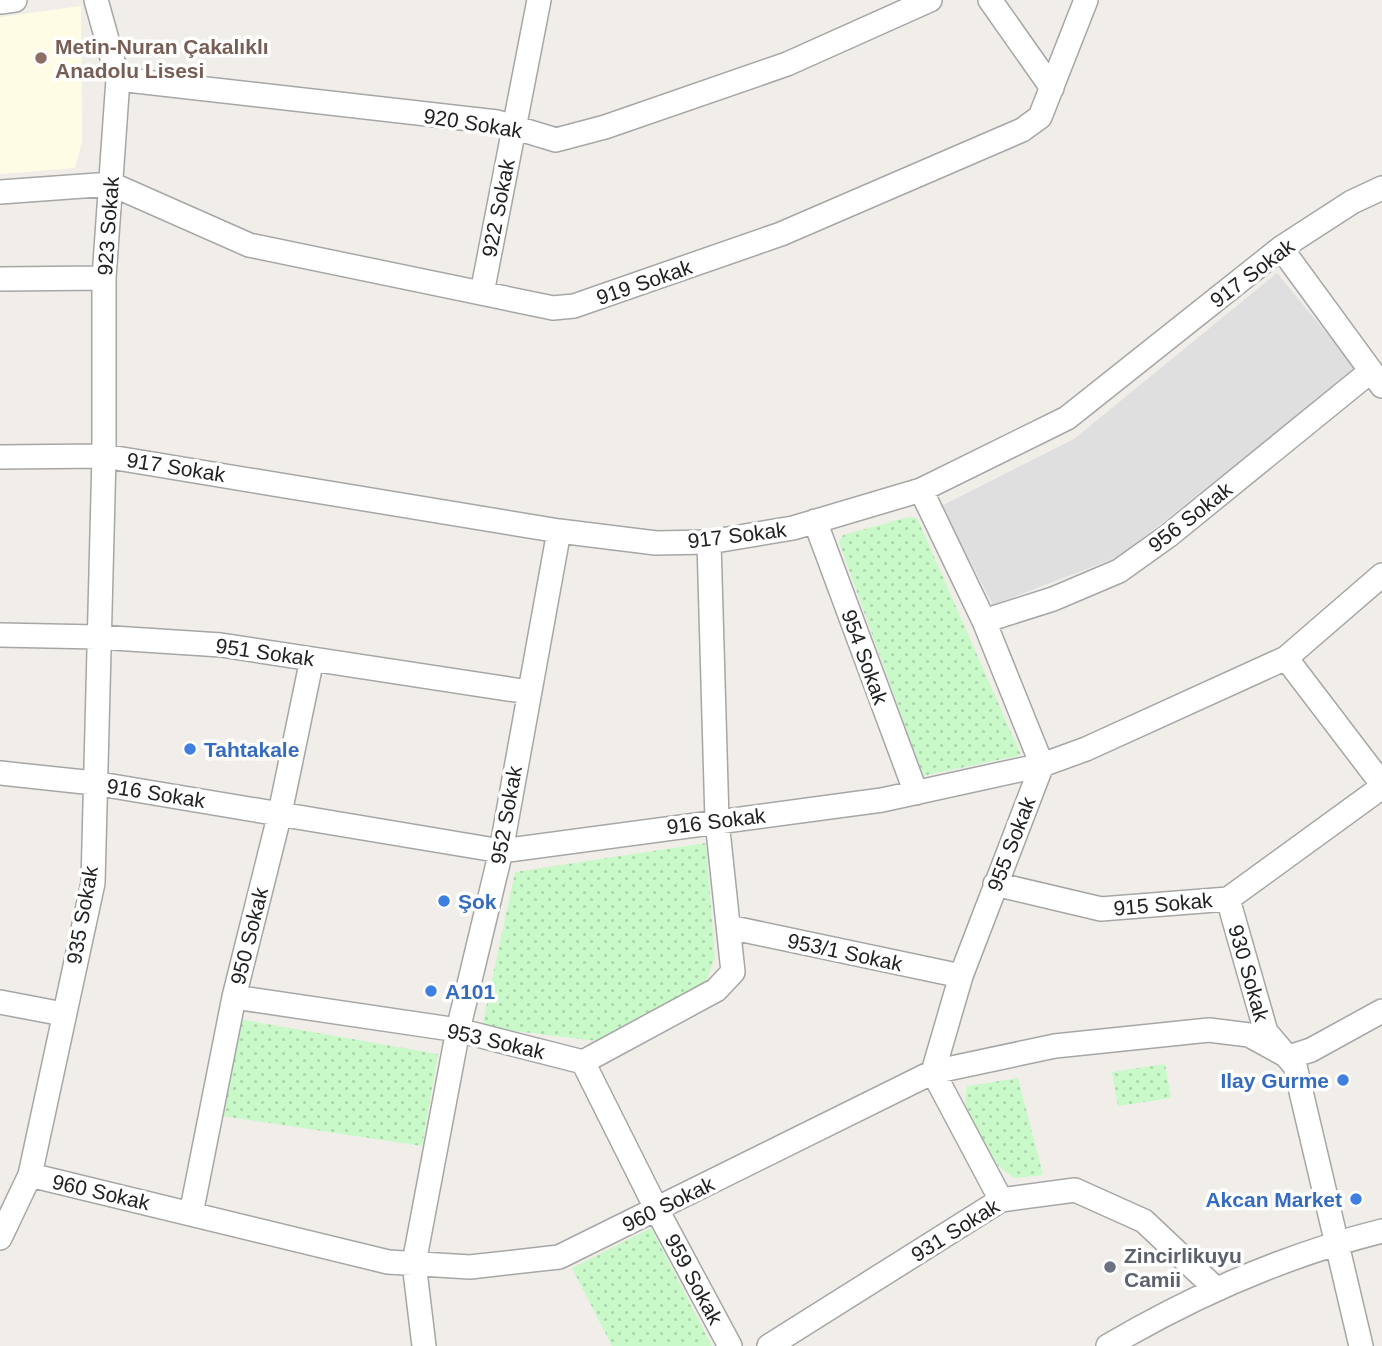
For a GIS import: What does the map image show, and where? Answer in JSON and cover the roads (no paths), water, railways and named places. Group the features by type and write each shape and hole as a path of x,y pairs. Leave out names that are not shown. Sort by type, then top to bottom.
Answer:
{"street":[{"path":"0,2 15,0"},
{"name":"923 Sokak","path":"96,0 118,79 104,278 104,456"},
{"name":"922 Sokak","path":"482,293 539,0"},
{"name":"920 Sokak","path":"118,79 513,126 556,140 605,127 787,64 930,0"},
{"path":"990,0 1052,88"},
{"name":"919 Sokak","path":"111,184 249,245 553,308 574,306 781,234 1022,130 1040,117 1086,0"},
{"path":"0,192 111,184"},
{"name":"917 Sokak","path":"0,457 104,456 559,531 656,543 709,542 793,528 921,490 1067,418 1281,248 1352,202 1382,188"},
{"path":"1281,248 1377,379"},
{"path":"0,279 104,278"},
{"name":"956 Sokak","path":"984,621 1053,599 1119,571 1377,379"},
{"name":"935 Sokak","path":"0,1238 30,1175 62,1014 93,883 104,456"},
{"path":"921,490 984,621 1042,765"},
{"name":"954 Sokak","path":"814,521 916,793"},
{"name":"952 Sokak","path":"424,1346 414,1263 458,1030 501,851 559,531"},
{"path":"583,1062 716,990 733,972 717,821 709,542"},
{"name":"916 Sokak","path":"0,773 94,783 501,851 916,793 1042,765 1086,749 1286,659 1382,575"},
{"name":"951 Sokak","path":"0,635 98,637 221,645 528,692"},
{"name":"950 Sokak","path":"191,1214 234,997 280,813 312,659"},
{"path":"1286,659 1382,785"},
{"name":"955 Sokak","path":"933,1072 961,976 1042,765"},
{"name":"915 Sokak","path":"995,884 1101,909 1228,899 1382,785"},
{"name":"930 Sokak","path":"1228,899 1266,1032 1295,1066 1361,1346"},
{"name":"953/1 Sokak","path":"729,927 961,976"},
{"name":"953 Sokak","path":"234,997 458,1030 583,1062"},
{"path":"0,1002 62,1014"},
{"path":"1289,1057 1311,1050 1382,1011"},
{"name":"960 Sokak","path":"30,1175 388,1262 470,1267 559,1257 933,1072 1055,1046 1209,1031 1249,1035 1289,1057"},
{"name":"959 Sokak","path":"583,1062 657,1210 730,1346"},
{"path":"933,1072 1001,1200"},
{"name":"931 Sokak","path":"769,1346 1001,1200 1075,1190 1144,1221 1216,1289"},
{"path":"1108,1346 1216,1289 1338,1242 1382,1231"}],"place":[{"name":"Metin-Nuran Çakalıklı Anadolu Lisesi","path":"41,58"},
{"name":"Tahtakale","path":"190,749"},
{"name":"Şok","path":"444,901"},
{"name":"A101","path":"431,991"},
{"name":"Ilay Gurme","path":"1343,1080"},
{"name":"Akcan Market","path":"1356,1199"},
{"name":"Zincirlikuyu Camii","path":"1110,1267"}]}
